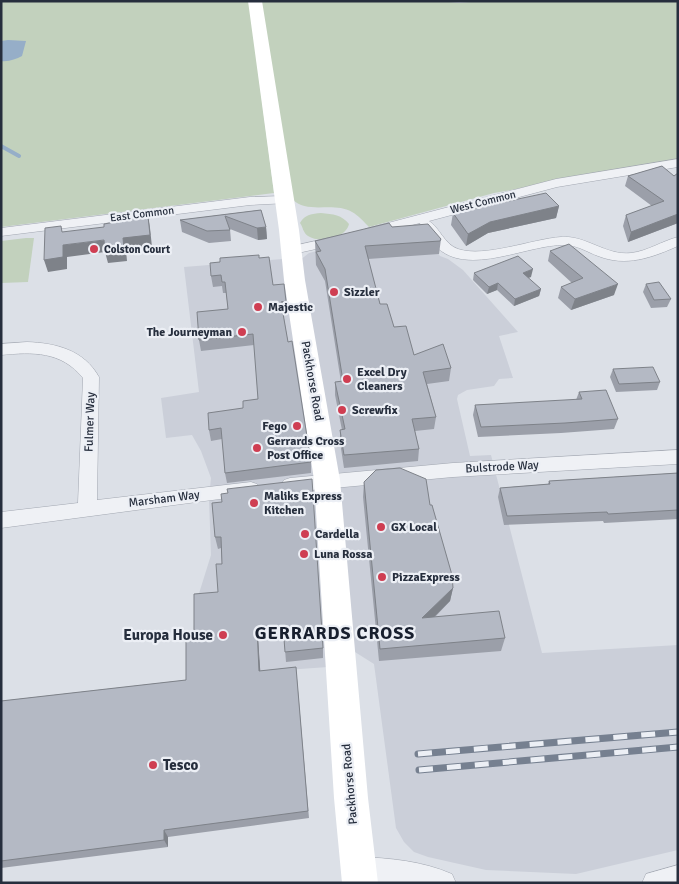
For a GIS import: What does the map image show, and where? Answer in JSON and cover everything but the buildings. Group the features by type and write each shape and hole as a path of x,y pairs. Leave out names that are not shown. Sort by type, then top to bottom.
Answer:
{"main road":[{"name":"Packhorse Road","path":"255,1 273,114 283,200 289,230 295,291 321,430 327,480 359,876"}],"street":[{"name":"West Common","path":"290,251 556,184 678,163"},
{"name":"East Common","path":"1,232 250,201 283,200"},
{"path":"422,218 445,248 452,252 470,256 564,241 586,245 616,257 638,256 678,241"},
{"name":"Fulmer Way","path":"1,350 32,346 57,350 84,366 91,377 87,508"},
{"name":"Bulstrode Way","path":"327,480 452,470 678,457"},
{"name":"Marsham Way","path":"1,520 327,480"},
{"path":"359,876 396,871 443,883"},
{"path":"655,883 678,878"}],"shaded area":[{"path":"389,232 423,232 440,256 448,259 463,270 518,332 499,336 513,378 499,379 494,386 467,390 458,395 457,399 470,456 491,455 542,653 678,645 678,850 576,874 486,870 428,857 414,852 404,842 396,828 374,664 347,647 328,667 189,677 196,603 211,555 209,499 211,478 201,451 192,435 166,438 161,398 199,392 184,267 283,259 291,267 309,253"}],"green space":[{"path":"1,1 249,1 274,193 1,227"},
{"path":"261,1 439,1 459,3 483,1 678,1 678,160 494,193 369,227 352,212 345,209 298,204 292,199"},
{"path":"321,213 340,217 349,224 347,229 332,238 319,239 308,236 300,223 306,216"},
{"path":"34,238 28,282 1,283 1,241"}],"water":[{"path":"1,41 26,41 22,56 10,61 1,61"}],"waterway":[{"path":"1,146 19,156"}],"railway":[{"path":"418,754 678,732"},
{"path":"419,770 678,747"}],"place":[{"name":"Colston Court","path":"94,249"},
{"name":"Sizzler","path":"334,292"},
{"name":"Majestic","path":"258,307"},
{"name":"The Journeyman","path":"242,332"},
{"name":"Excel Dry Cleaners","path":"347,379"},
{"name":"Screwfix","path":"342,410"},
{"name":"Fego","path":"297,426"},
{"name":"Gerrards Cross Post Office","path":"257,448"},
{"name":"Maliks Express Kitchen","path":"254,503"},
{"name":"GX Local","path":"381,527"},
{"name":"Cardella","path":"305,534"},
{"name":"Luna Rossa","path":"304,554"},
{"name":"PizzaExpress","path":"382,577"},
{"name":"Europa House","path":"223,635"},
{"name":"Tesco","path":"153,765"}],"district":[{"name":"GERRARDS CROSS","path":"335,633"}]}
